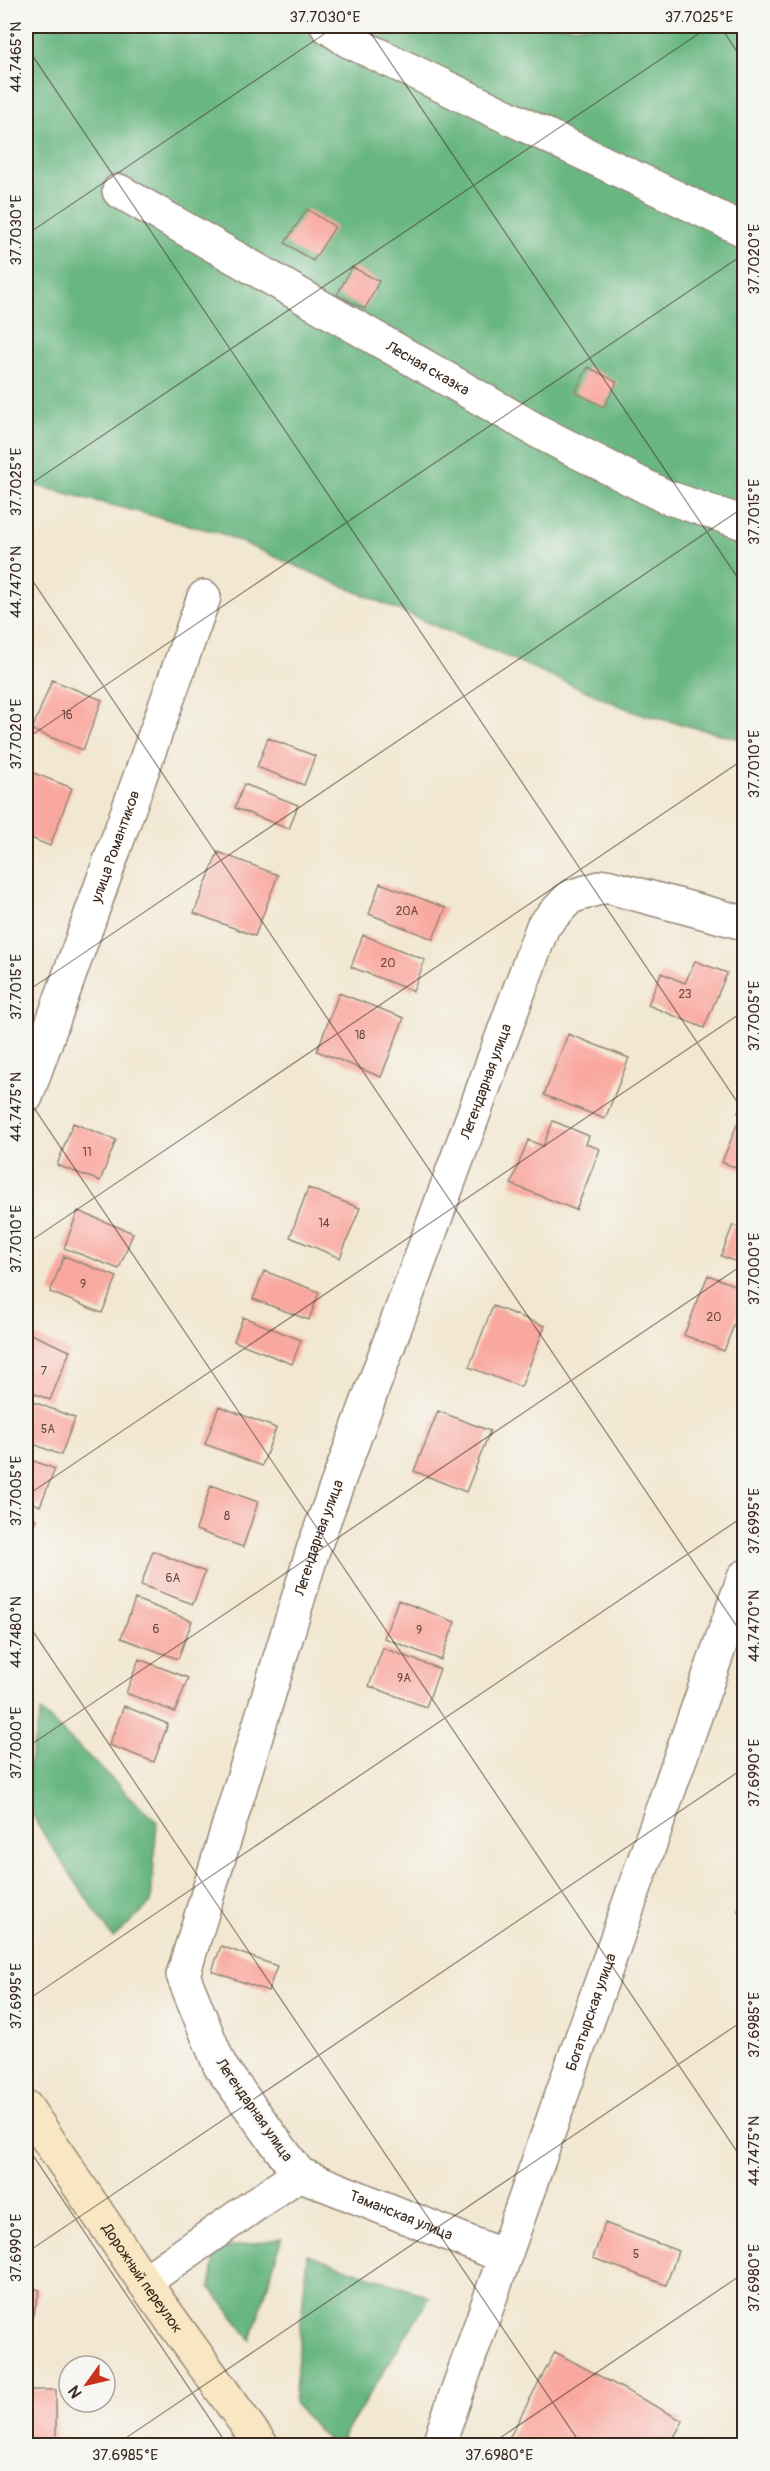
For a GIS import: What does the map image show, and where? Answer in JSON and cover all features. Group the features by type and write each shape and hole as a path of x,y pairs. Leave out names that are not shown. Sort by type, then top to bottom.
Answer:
{"main road":[{"name":"Дорожный переулок","path":"26,2107 144,2282 262,2445"}],"street":[{"path":"327,26 358,46 744,230"},
{"name":"Лесная сказка","path":"119,191 541,433 664,496 744,523"},
{"name":"улица Романтиков","path":"26,1097 204,597"},
{"name":"Легендарная улица","path":"299,2174 220,2066 183,1976 313,1550 543,926 570,897 606,886 744,923"},
{"name":"Богатырская улица","path":"438,2445 744,1577"},
{"path":"144,2282 299,2174"},
{"name":"Таманская улица","path":"299,2174 503,2256"}],"green space":[{"path":"26,26 744,26 744,740 637,713 220,533 26,483"},
{"path":"41,1711 157,1822 151,1903 113,1938 37,1824 26,1797 26,1776"},
{"path":"282,2238 251,2340 210,2287 216,2250"},
{"path":"307,2254 430,2297 338,2445 332,2445 294,2403"}],"building":[{"path":"307,209 335,227 313,261 285,243"},
{"path":"352,267 379,281 365,309 337,295"},
{"path":"588,367 617,382 604,407 575,392"},
{"path":"52,680 102,700 83,750 32,730"},
{"path":"268,738 315,756 304,785 257,767"},
{"path":"26,770 72,788 50,846 26,836"},
{"path":"244,784 298,805 289,829 235,808"},
{"path":"218,852 278,875 255,936 194,913"},
{"path":"380,883 446,908 433,939 369,914"},
{"path":"363,935 425,960 413,991 351,967"},
{"path":"695,961 727,973 704,1028 648,1005 661,973 685,983"},
{"path":"339,993 404,1018 381,1077 317,1051"},
{"path":"568,1034 629,1058 605,1119 544,1095"},
{"path":"744,1096 744,1115 738,1113"},
{"path":"553,1121 589,1136 586,1144 600,1149 576,1210 511,1184 528,1140 543,1146"},
{"path":"738,1122 744,1125 744,1171 722,1162"},
{"path":"73,1123 116,1140 100,1181 57,1165"},
{"path":"308,1188 360,1208 340,1258 290,1237"},
{"path":"78,1211 133,1233 119,1269 64,1248"},
{"path":"733,1225 744,1229 744,1265 721,1256"},
{"path":"64,1256 117,1277 102,1313 50,1292"},
{"path":"264,1271 319,1292 309,1320 253,1299"},
{"path":"708,1275 744,1289 744,1298 724,1351 684,1335"},
{"path":"493,1306 545,1326 521,1387 469,1367"},
{"path":"243,1317 301,1340 292,1364 234,1341"},
{"path":"26,1332 70,1351 50,1400 26,1390"},
{"path":"26,1399 75,1418 61,1455 26,1441"},
{"path":"219,1406 276,1428 262,1466 205,1444"},
{"path":"438,1411 490,1431 466,1492 414,1471"},
{"path":"26,1458 55,1469 40,1506 26,1500"},
{"path":"211,1485 258,1502 243,1547 196,1530"},
{"path":"26,1515 36,1519 26,1546"},
{"path":"153,1551 205,1572 193,1604 141,1585"},
{"path":"135,1599 192,1621 178,1659 121,1638"},
{"path":"398,1600 455,1622 441,1660 384,1638"},
{"path":"383,1648 440,1669 426,1707 369,1686"},
{"path":"139,1659 188,1678 175,1712 126,1693"},
{"path":"124,1706 168,1724 154,1762 109,1745"},
{"path":"744,1895 744,1913 738,1911"},
{"path":"221,1946 277,1966 268,1991 212,1971"},
{"path":"605,2223 678,2251 666,2285 593,2258"},
{"path":"26,2286 40,2290 26,2339"},
{"path":"555,2352 683,2421 669,2446 505,2446"},
{"path":"26,2390 56,2390 56,2446 26,2446"}]}
